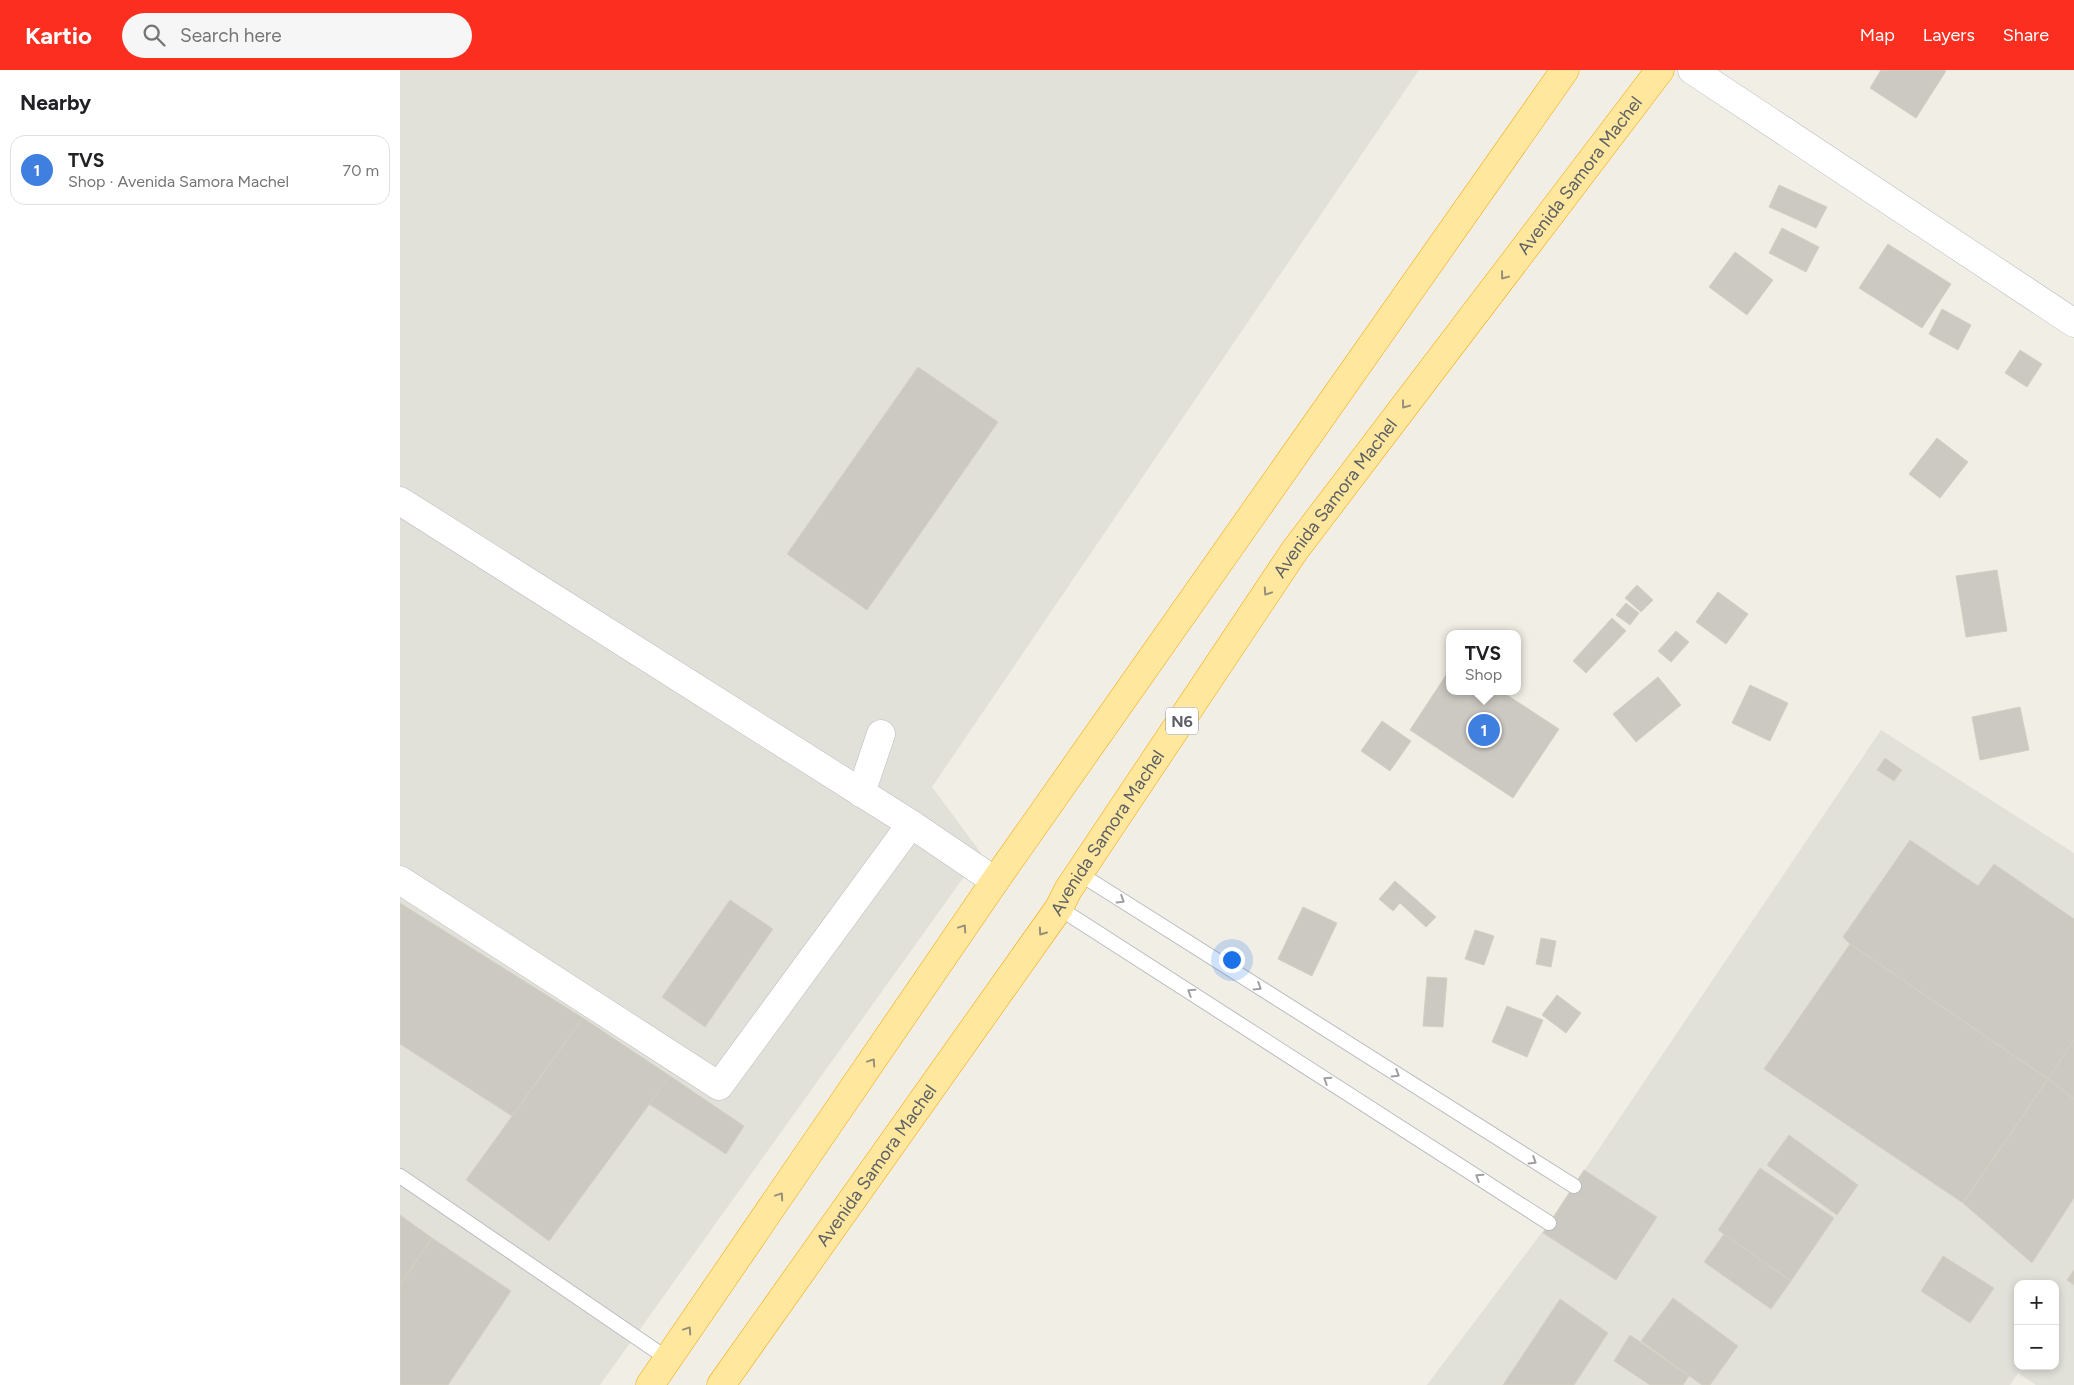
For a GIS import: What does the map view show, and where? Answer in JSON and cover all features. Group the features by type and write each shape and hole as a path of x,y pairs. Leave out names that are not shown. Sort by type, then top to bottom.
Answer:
{"highway":[{"path":"650,1385 996,881 1565,70"},
{"name":"Avenida Samora Machel","path":"721,1385 1059,908 1295,550 1660,70"}],"street":[{"path":"1692,70 2074,323"},
{"path":"400,501 911,824 996,881"},
{"path":"862,793 881,734"},
{"path":"400,880 719,1086 911,824"}],"lane":[{"path":"1080,874 1574,1186"},
{"path":"1059,908 1549,1222"},
{"path":"400,1176 668,1359"}],"shaded area":[{"path":"400,70 1419,70 932,787 981,853 600,1385 400,1385"},
{"path":"1881,730 2074,853 2074,1385 2036,1385 2018,1373 2010,1385 1427,1385 1549,1223"}],"building":[{"path":"1881,70 1946,71 1916,118 1870,88"},
{"path":"1779,185 1827,207 1816,228 1769,207"},
{"path":"1782,228 1819,247 1806,272 1769,253"},
{"path":"1888,244 1951,284 1922,328 1859,288"},
{"path":"1735,252 1773,280 1747,315 1709,287"},
{"path":"1942,309 1971,325 1958,350 1929,334"},
{"path":"2020,350 2042,364 2027,387 2005,373"},
{"path":"918,367 998,422 867,610 787,554"},
{"path":"1937,438 1968,462 1940,498 1909,474"},
{"path":"1997,570 2007,631 1966,637 1956,576"},
{"path":"1637,585 1653,600 1641,612 1625,598"},
{"path":"1718,592 1748,614 1726,644 1696,622"},
{"path":"1626,603 1639,613 1630,625 1616,615"},
{"path":"1612,618 1626,631 1586,673 1573,661"},
{"path":"1676,631 1689,642 1671,662 1658,651"},
{"path":"1446,675 1446,695 1507,695 1559,729 1513,798 1410,730"},
{"path":"1658,677 1681,705 1636,742 1613,714"},
{"path":"1750,685 1788,703 1770,741 1732,723"},
{"path":"2020,707 2029,750 1980,760 1972,717"},
{"path":"1382,721 1411,741 1390,771 1361,751"},
{"path":"1885,758 1902,770 1894,781 1877,770"},
{"path":"1910,840 1978,886 1994,864 2074,919 2074,1040 2048,1079 1850,944 1843,937"},
{"path":"1395,881 1436,917 1426,927 1400,903 1393,911 1379,899"},
{"path":"730,900 773,929 705,1027 662,997"},
{"path":"400,903 583,1018 512,1116 400,1044"},
{"path":"1303,907 1337,923 1312,976 1278,959"},
{"path":"1475,930 1494,936 1484,965 1465,959"},
{"path":"1541,938 1556,941 1551,967 1536,964"},
{"path":"1850,944 2048,1079 1963,1203 1764,1069"},
{"path":"1427,977 1447,978 1443,1027 1423,1026"},
{"path":"1557,995 1581,1013 1566,1033 1542,1015"},
{"path":"1507,1006 1543,1020 1527,1057 1492,1042"},
{"path":"583,1018 670,1076 549,1241 466,1180"},
{"path":"2074,1040 2074,1099 2048,1079"},
{"path":"670,1076 744,1126 726,1154 649,1104"},
{"path":"2048,1079 2074,1099 2074,1198 2032,1263 1963,1203"},
{"path":"1789,1135 1858,1185 1837,1215 1767,1165"},
{"path":"1760,1168 1834,1218 1791,1281 1718,1230"},
{"path":"1584,1170 1657,1217 1616,1280 1543,1233"},
{"path":"400,1215 432,1238 400,1285"},
{"path":"1724,1234 1791,1281 1771,1309 1704,1262"},
{"path":"432,1238 511,1291 448,1385 400,1385 400,1285"},
{"path":"1943,1256 1994,1288 1970,1323 1921,1291"},
{"path":"2074,1270 2074,1285 2067,1280"},
{"path":"1673,1298 1738,1346 1710,1385 1702,1385 1641,1341"},
{"path":"1560,1299 1608,1333 1574,1385 1503,1385"},
{"path":"1630,1335 1689,1376 1683,1385 1650,1385 1614,1361"}],"place":[{"name":"TVS","path":"1484,730"}]}
